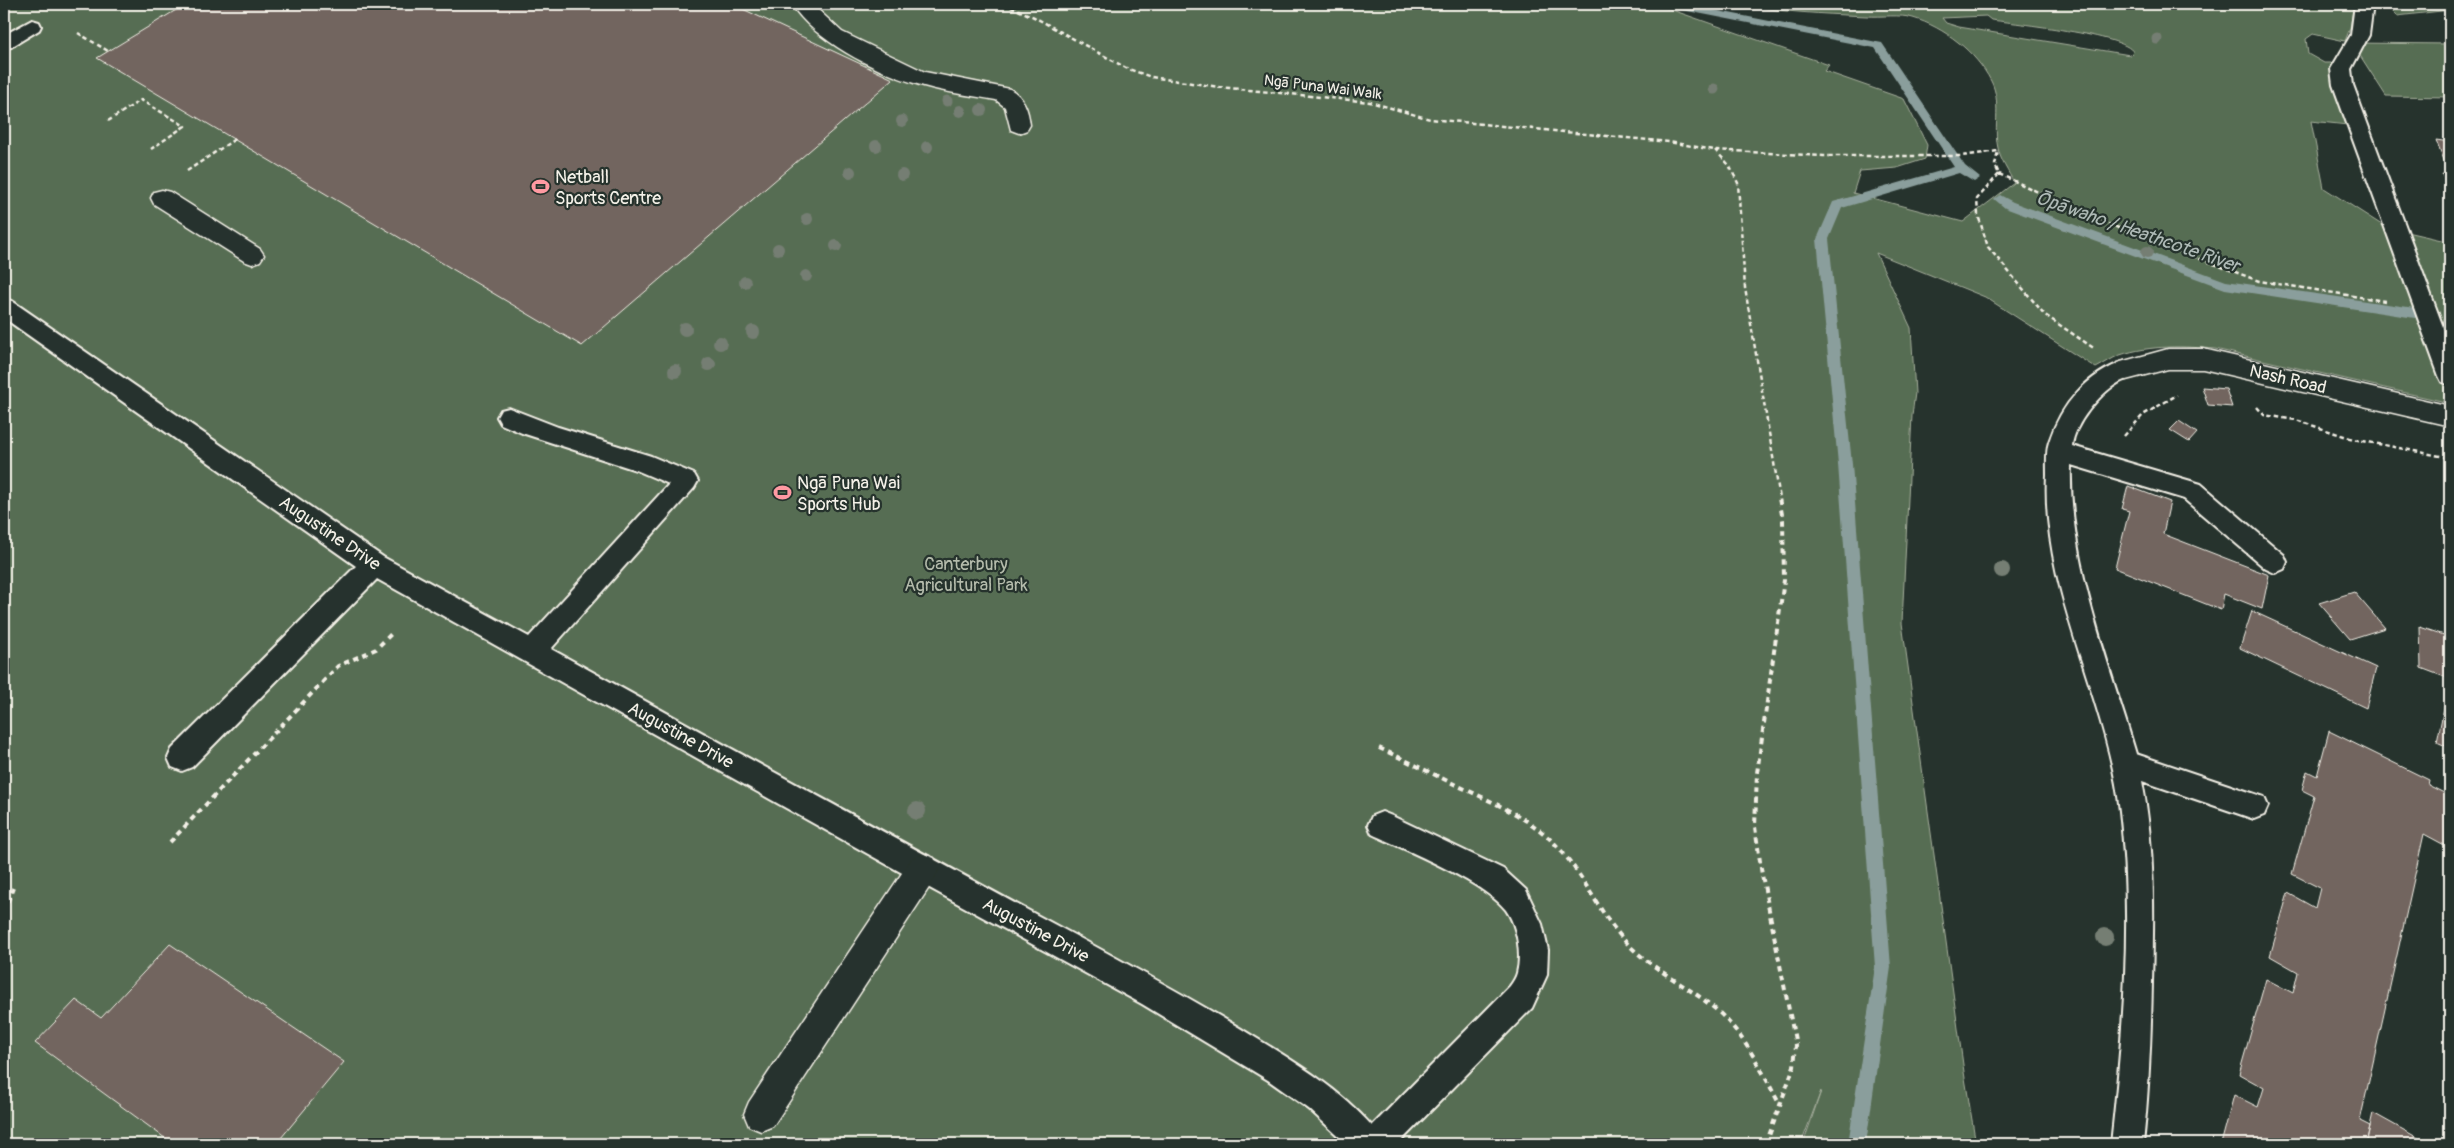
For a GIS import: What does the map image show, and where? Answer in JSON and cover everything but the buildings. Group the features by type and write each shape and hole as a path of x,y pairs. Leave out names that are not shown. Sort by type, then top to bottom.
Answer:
{"street":[{"path":"802,4 829,32 860,51 920,78 1002,94 1011,99 1016,104 1019,125"},
{"path":"162,198 252,255"},
{"name":"Nash Road","path":"2126,370 2168,359 2203,359 2450,416"},
{"path":"761,1114 923,869"}],"lane":[{"path":"2364,4 2360,35 2341,69 2343,85 2450,376"},
{"path":"4,43 32,26"},
{"name":"Augustine Drive","path":"4,307 374,564 530,653 1153,993 1279,1070 1320,1098 1348,1122 1368,1144"},
{"path":"2126,370 2109,377 2079,404 2060,443 2058,493 2066,561 2125,763 2134,811 2140,908 2135,1064 2127,1144"},
{"path":"509,418 548,435 656,466 686,480 530,653"},
{"path":"2059,452 2192,491 2275,562"},
{"path":"182,758 374,564"},
{"path":"2125,763 2254,806"},
{"path":"1376,1144 1521,997 1532,975 1533,950 1528,924 1516,900 1493,879 1382,825"}],"path":[{"name":"Ngā Puna Wai Walk","path":"1004,4 1034,17 1126,68 1151,77 1219,87 1370,102 1430,119 1468,124 1668,142 1714,150 1824,156 1962,156 1998,151 1994,165 1999,174"},
{"path":"78,33 108,51"},
{"path":"108,121 140,100 185,126 151,148"},
{"path":"187,171 235,139"},
{"path":"1714,150 1726,159 1733,168 1738,183 1745,288 1783,520 1784,580 1757,773 1755,827 1762,875 1796,1045 1794,1066 1766,1144"},
{"path":"2126,370 2045,315 1988,247 1978,215 1977,198 1999,174 2108,224 2259,281 2382,300"},
{"path":"170,842 338,666 376,649 391,634"},
{"path":"1379,748 1517,814 1547,836 1564,854 1603,917 1617,933 1635,951 1700,997 1723,1016 1742,1038 1780,1106"},
{"path":"4,911 13,888"}],"green space":[{"name":"Canterbury Agricultural Park","path":"4,4 1655,4 1829,65 1824,71 1904,99 1927,145 1925,159 1897,168 1860,171 1853,193 1963,222 2014,183 1998,148 1996,132 1997,106 1994,89 1985,70 1968,51 1947,34 1913,18 1801,12 1735,4 2354,4 2350,28 2345,41 2313,34 2306,39 2308,54 2324,63 2333,63 2335,69 2335,92 2348,125 2311,121 2324,188 2385,227 2450,242 2450,403 2215,349 2179,347 2143,349 2120,355 2096,368 1985,297 1876,253 1911,328 1915,393 1912,415 1902,623 1964,1072 1976,1144 1803,1144 1821,1091 1801,1144 4,1144","holes":["1986,16 1991,20 2091,35 2126,46 2133,52 2130,55 1959,27 1946,23 1942,18"]},
{"path":"2385,4 2450,4 2450,10 2397,16"},
{"path":"2352,43 2450,44 2450,97 2386,96"}],"waterway":[{"name":"Ōpāwaho / Heathcote River","path":"1667,4 1878,45 1961,169"},
{"path":"1857,1144 1883,967 1845,464 1823,239 1837,205 1961,169"},
{"name":"Ōpāwaho / Heathcote River","path":"1961,169 1974,178"},
{"name":"Ōpāwaho / Heathcote River","path":"2000,199 2009,205 2225,285 2415,313"}],"place":[{"name":"Netball Sports Centre","path":"541,187"},
{"name":"Ngā Puna Wai Sports Hub","path":"783,493"}]}
